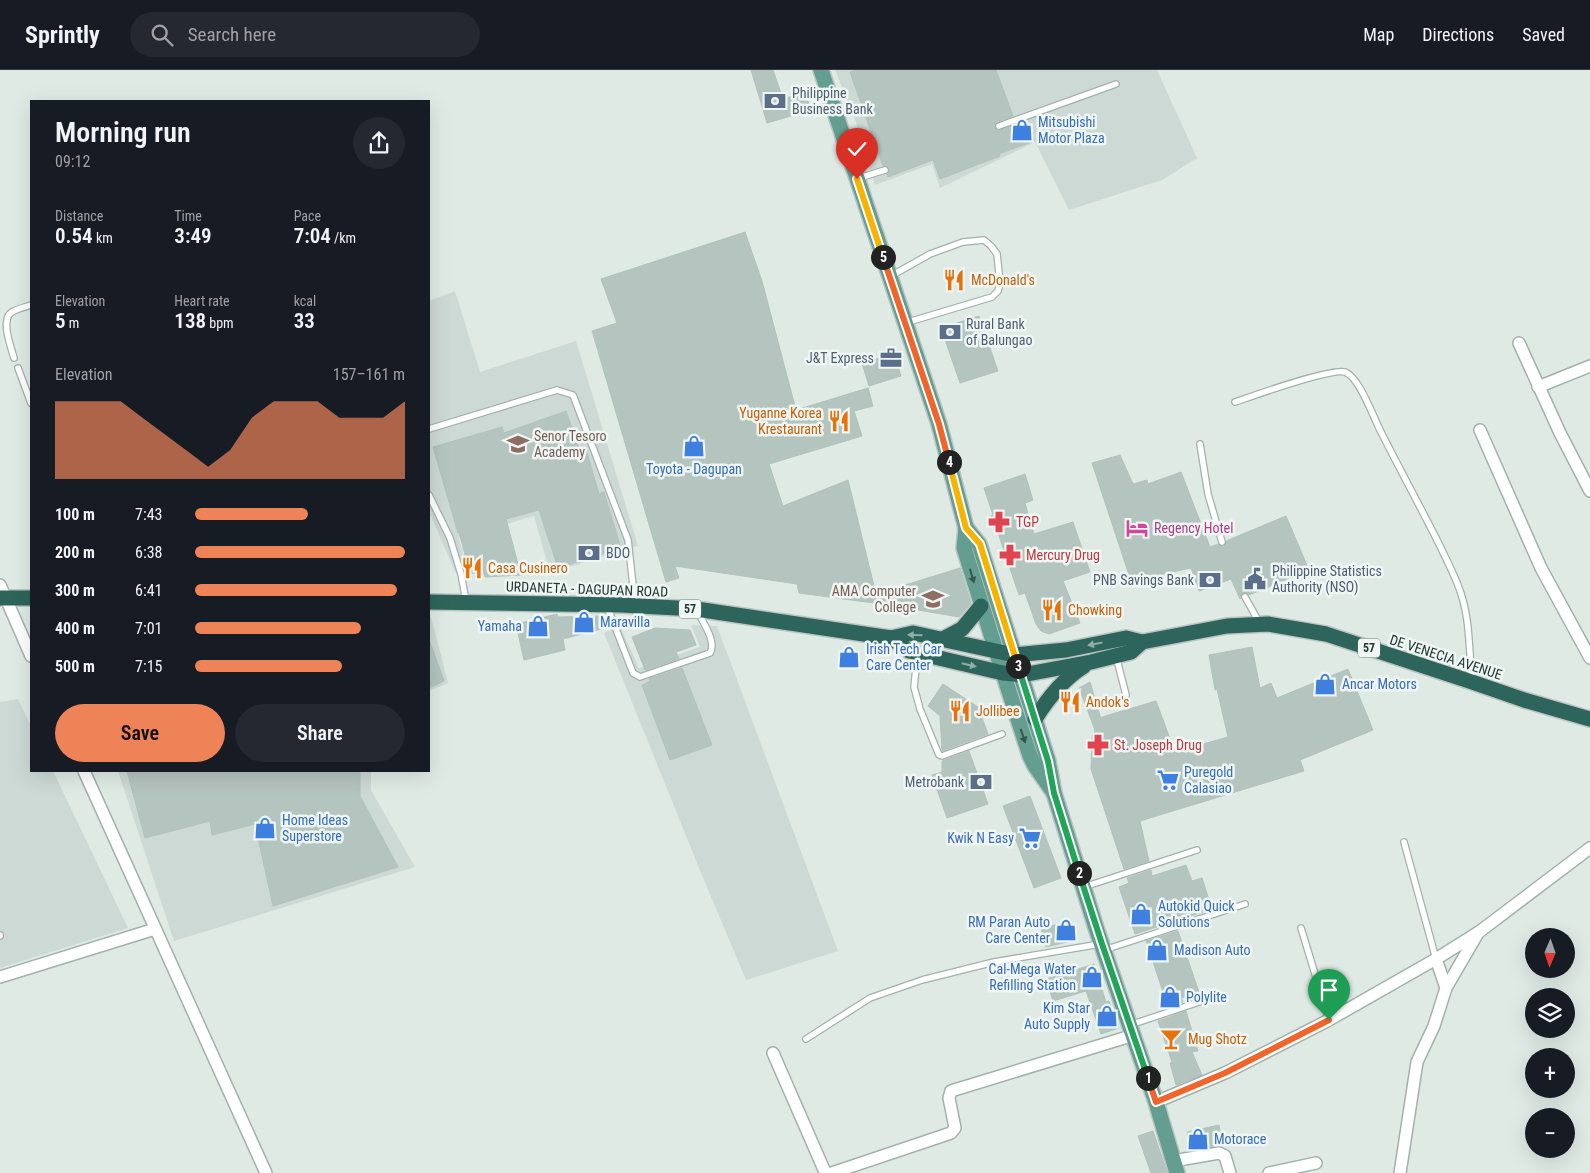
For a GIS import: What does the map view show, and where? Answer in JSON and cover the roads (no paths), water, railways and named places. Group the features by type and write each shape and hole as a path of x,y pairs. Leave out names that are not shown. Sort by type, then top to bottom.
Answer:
{"highway":[{"path":"2,593 30,598"},
{"name":"URDANETA - DAGUPAN ROAD","path":"430,602 606,604 696,610 891,638 913,633 996,652"},
{"path":"943,639 962,629 982,606"},
{"name":"DE VENECIA AVENUE","path":"996,652 1014,655 1066,650 1126,638 1142,642 1227,626 1260,624 1326,634 1524,700 1590,719"},
{"name":"URDANETA - DAGUPAN ROAD","path":"891,638 908,651 1003,673"},
{"name":"DE VENECIA AVENUE","path":"1003,673 1022,675 1091,662 1131,652 1142,642"},
{"path":"1035,719 1059,686 1073,673 1091,662"}],"main road":[{"path":"820,70 939,424 966,528 964,548 996,652 1030,756 1054,793"},
{"path":"966,528 980,544 1048,761 1054,793 1103,947 1156,1102 1175,1167"}],"street":[{"path":"1519,344 1560,433 1590,490"},
{"path":"1538,387 1590,366"},
{"path":"1480,430 1541,568 1590,658"},
{"path":"2,593 30,654"},
{"path":"84,772 266,1173"},
{"path":"1156,1102 1225,1073 1329,1020 1436,959 1479,932 1590,848"},
{"path":"0,977 155,929"},
{"path":"1400,1173 1417,1062 1434,1026 1446,988 1479,932"},
{"path":"1436,959 1446,988"},
{"path":"773,1053 824,1172 830,1173 951,1132 955,1128 949,1098 951,1091 1132,1030"},
{"path":"1175,1167 1219,1153 1225,1156 1230,1173"},
{"path":"1269,1173 1316,1163"}],"lane":[{"path":"999,126 1116,84"},
{"path":"857,179 885,170"},
{"path":"889,277 930,254 963,242 984,240 997,254 1000,283 998,291 992,296 905,324"},
{"path":"14,358 5,323 7,316 11,312 30,306"},
{"path":"18,368 30,400"},
{"path":"1235,402 1316,376 1344,372 1352,377 1428,522 1462,596 1467,622 1472,682"},
{"path":"430,429 557,390 573,395 628,540 635,606"},
{"path":"1200,444 1208,494 1222,542"},
{"path":"430,497 450,538 461,574 466,602"},
{"path":"1245,596 1260,624"},
{"path":"606,604 633,673 640,677 710,653 713,649 712,641 696,610"},
{"path":"1116,656 1126,695"},
{"path":"916,668 914,687 938,755 942,756 1002,734"},
{"path":"1404,842 1436,959"},
{"path":"1084,887 1197,850"},
{"path":"806,1039 870,998 922,980 994,962 1103,947 1245,904"},
{"path":"1301,928 1329,1020"},
{"path":"1132,1030 1205,1000"}],"place":[{"name":"Philippine Business Bank","path":"775,101"},
{"name":"Mitsubishi Motor Plaza","path":"1022,130"},
{"name":"McDonald's","path":"954,280"},
{"name":"Rural Bank of Balungao","path":"950,332"},
{"name":"J&T Express","path":"891,358"},
{"name":"Yuganne Korea Krestaurant","path":"839,421"},
{"name":"Senor Tesoro Academy","path":"518,444"},
{"name":"Toyota - Dagupan","path":"694,446"},
{"name":"TGP","path":"999,522"},
{"name":"Regency Hotel","path":"1137,528"},
{"name":"BDO","path":"589,553"},
{"name":"Mercury Drug","path":"1010,555"},
{"name":"Casa Cusinero","path":"472,568"},
{"name":"Philippine Statistics Authority (NSO)","path":"1255,579"},
{"name":"PNB Savings Bank","path":"1210,580"},
{"name":"AMA Computer College","path":"933,599"},
{"name":"Chowking","path":"1052,610"},
{"name":"Maravilla","path":"584,622"},
{"name":"Yamaha","path":"538,626"},
{"name":"Irish Tech Car Care Center","path":"849,657"},
{"name":"Ancar Motors","path":"1325,684"},
{"name":"Andok's","path":"1070,702"},
{"name":"Jollibee","path":"960,711"},
{"name":"St. Joseph Drug","path":"1098,745"},
{"name":"Puregold Calasiao","path":"1168,780"},
{"name":"Metrobank","path":"981,782"},
{"name":"Home Ideas Superstore","path":"265,828"},
{"name":"Kwik N Easy","path":"1030,838"},
{"name":"Autokid Quick Solutions","path":"1141,914"},
{"name":"RM Paran Auto Care Center","path":"1066,930"},
{"name":"Madison Auto","path":"1157,950"},
{"name":"Cal-Mega Water Refilling Station","path":"1092,977"},
{"name":"Polylite","path":"1170,997"},
{"name":"Kim Star Auto Supply","path":"1107,1016"},
{"name":"Mug Shotz","path":"1171,1039"},
{"name":"Motorace","path":"1198,1139"}]}
